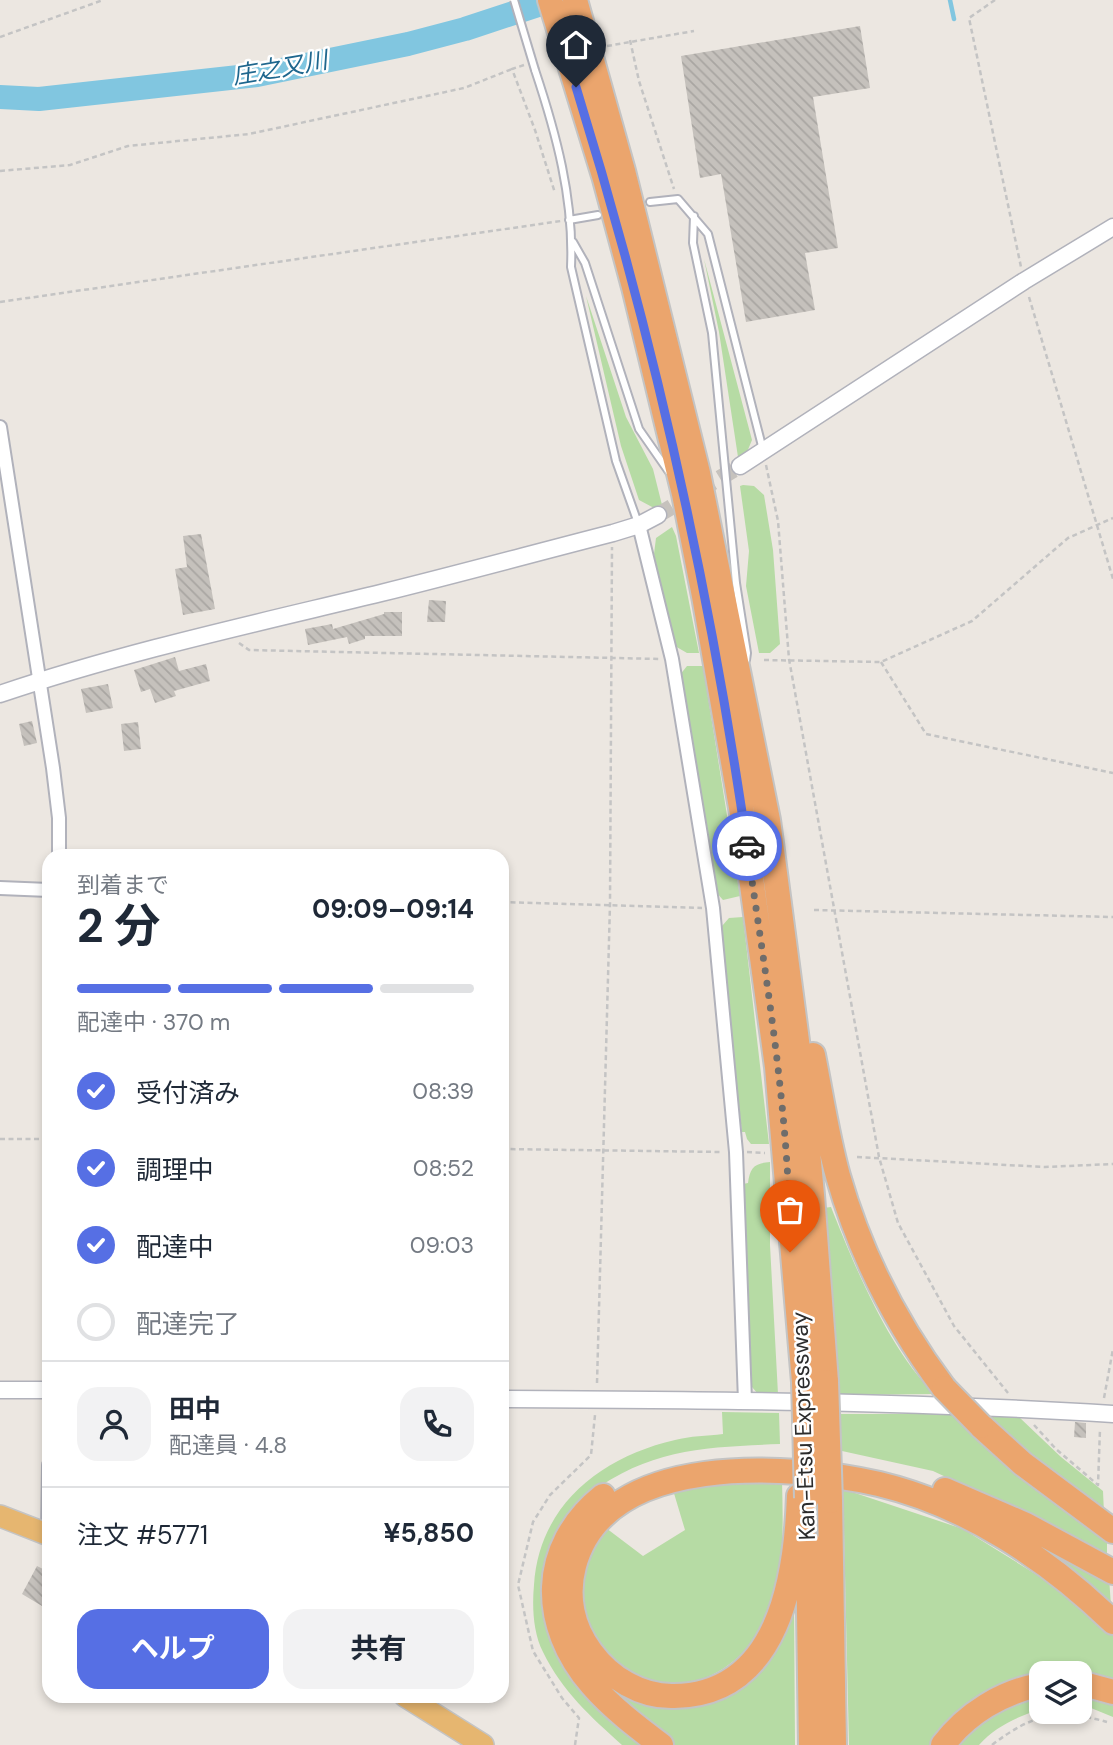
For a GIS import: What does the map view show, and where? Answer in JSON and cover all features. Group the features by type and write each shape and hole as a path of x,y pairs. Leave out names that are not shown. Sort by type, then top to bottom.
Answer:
{"highway":[{"name":"Kan-Etsu Expressway","path":"550,0 605,179 634,286 684,494 743,819 776,1054 809,1382"},
{"name":"Kan-Etsu Expressway","path":"575,0 595,43 698,473 768,820 800,1064 812,1195 809,1382 812,1498 811,1745"},
{"path":"768,820 838,1175 853,1221 892,1310 915,1349 944,1388 981,1426 1023,1464 1113,1531"},
{"path":"661,1745 607,1701 581,1671 556,1620 553,1599 553,1579 558,1558 566,1538 578,1520 609,1491 650,1470 697,1460 764,1456 813,1458 872,1468 919,1480 990,1508 1113,1572"},
{"path":"812,1498 783,1608 761,1652 747,1668 730,1681 689,1696 650,1693 615,1677 589,1650 579,1633 570,1593 577,1555 597,1524 629,1498 655,1486 692,1476 751,1470 817,1473 848,1478 913,1494 951,1509 1038,1560 1113,1622"},
{"name":"Kan-Etsu Expressway","path":"812,1498 834,1745"},
{"path":"0,1516 42,1533"},
{"path":"1092,1686 1113,1692"},
{"path":"943,1745 974,1714 1012,1693 1029,1688"},
{"path":"416,1703 483,1745"}],"street":[{"path":"740,466 1024,281 1113,227"},
{"path":"0,427 59,818 60,849"},
{"path":"0,694 38,681 221,632 384,593 612,533 658,515"},
{"path":"639,524 672,659 713,908 736,1152 745,1401"},
{"path":"0,888 42,890"},
{"path":"0,1390 42,1390"},
{"path":"509,1399 745,1401 1107,1413"}],"lane":[{"path":"513,0 536,69 563,169 572,240 571,267 616,461 639,524"},
{"path":"650,202 678,198 708,234 764,452"},
{"path":"569,220 598,215"},
{"path":"694,216 693,243 712,332 736,583 747,653 739,681"},
{"path":"572,240 585,262 639,429 684,494"}],"path":[{"path":"0,37 103,0"},
{"path":"995,0 969,18 1024,281 1113,579"},
{"path":"595,43 694,31"},
{"path":"630,40 639,81 678,198"},
{"path":"0,171 70,165 128,146 249,134 464,88 525,65"},
{"path":"0,302 569,220 559,204 512,69"},
{"path":"764,452 778,521 789,659 880,1157 898,1223 954,1326 1019,1408 1056,1449 1098,1485 1113,1349"},
{"path":"764,660 881,662 972,621 1068,538 1113,518"},
{"path":"596,1399 610,904 612,533"},
{"path":"221,632 249,649 672,659"},
{"path":"881,662 926,734 1113,773"},
{"path":"509,902 699,908"},
{"path":"814,910 1113,917"},
{"path":"0,1139 42,1139"},
{"path":"509,1149 768,1153"},
{"path":"857,1157 1045,1167 1113,1164"},
{"path":"992,1745 1010,1731 1038,1717 1063,1714 1108,1722"}],"green space":[{"path":"704,259 752,440 747,452 738,457 719,332"},
{"path":"586,296 626,417 653,469 662,505 654,508 639,500 621,446"},
{"path":"740,486 754,486 764,495 773,550 780,644 770,653 759,653 746,586 749,551"},
{"path":"672,527 699,653 687,653 675,646 654,554 656,538"},
{"path":"687,666 703,666 740,896 723,900 716,892 679,676"},
{"path":"743,917 769,1144 751,1144 745,1132 742,1132 719,936 722,935 722,926 729,918"},
{"path":"770,1162 770,1245 778,1394 758,1394 752,1387 743,1184 748,1183 754,1167"},
{"path":"831,1207 862,1281 888,1332 935,1394 840,1395 823,1208"},
{"path":"722,1412 779,1413 780,1444 681,1453 636,1467 590,1493 553,1640 644,1745 622,1745 588,1714 568,1691 540,1645 535,1628 533,1602 538,1556 561,1508 599,1472 648,1448 681,1439 723,1434"},
{"path":"840,1414 955,1414 1107,1537 1107,1556 933,1471 842,1451"},
{"path":"988,1416 1019,1417 1061,1457 1103,1491 1104,1513 1013,1440"},
{"path":"782,1480 782,1547 774,1596 754,1640 734,1661 710,1676 684,1684 658,1684 633,1675 610,1658 591,1632 583,1610 581,1594 585,1565 606,1528 643,1556 685,1530 673,1490 699,1485"},
{"path":"843,1489 963,1529 1071,1596 1113,1634 1113,1680 1092,1675 1092,1661 1029,1661 1029,1681 932,1745 849,1745"},
{"path":"1051,1547 1109,1577 1111,1606 1051,1557"},
{"path":"794,1602 795,1745 675,1745 608,1691 612,1686 710,1699"},
{"path":"1092,1696 1113,1701 1113,1717 1092,1708"},
{"path":"1029,1698 1029,1713 992,1732 979,1745 955,1745 990,1712"}],"building":[{"path":"860,26 870,88 813,97 838,248 805,253 815,310 746,322 721,174 700,178 681,56"},
{"path":"201,534 215,609 183,615 175,569 187,567 183,536"},
{"path":"429,600 446,601 445,622 427,622"},
{"path":"384,612 402,612 402,636 365,636 365,639 349,644 347,637 308,645 305,629 332,624 333,629"},
{"path":"175,657 179,671 206,664 210,681 174,691 176,696 155,703 150,689 141,692 134,670"},
{"path":"108,684 113,708 86,713 81,689"},
{"path":"32,721 37,743 24,746 19,724"},
{"path":"138,722 141,749 124,751 121,724"},
{"path":"1075,1422 1086,1423 1086,1438 1074,1437"},
{"path":"37,1566 42,1568 42,1606 22,1594"}],"waterway":[{"name":"庄之又川","path":"0,97 39,99 257,75 408,44 465,29 553,0"},
{"path":"950,0 954,19"}],"tunnel":[{"path":"658,515 740,466"}],"way so far":[{"path":"747,846 777,1067 790,1192 790,1252"}],"route":[{"path":"576,87 634,286 684,494 747,846"}]}
